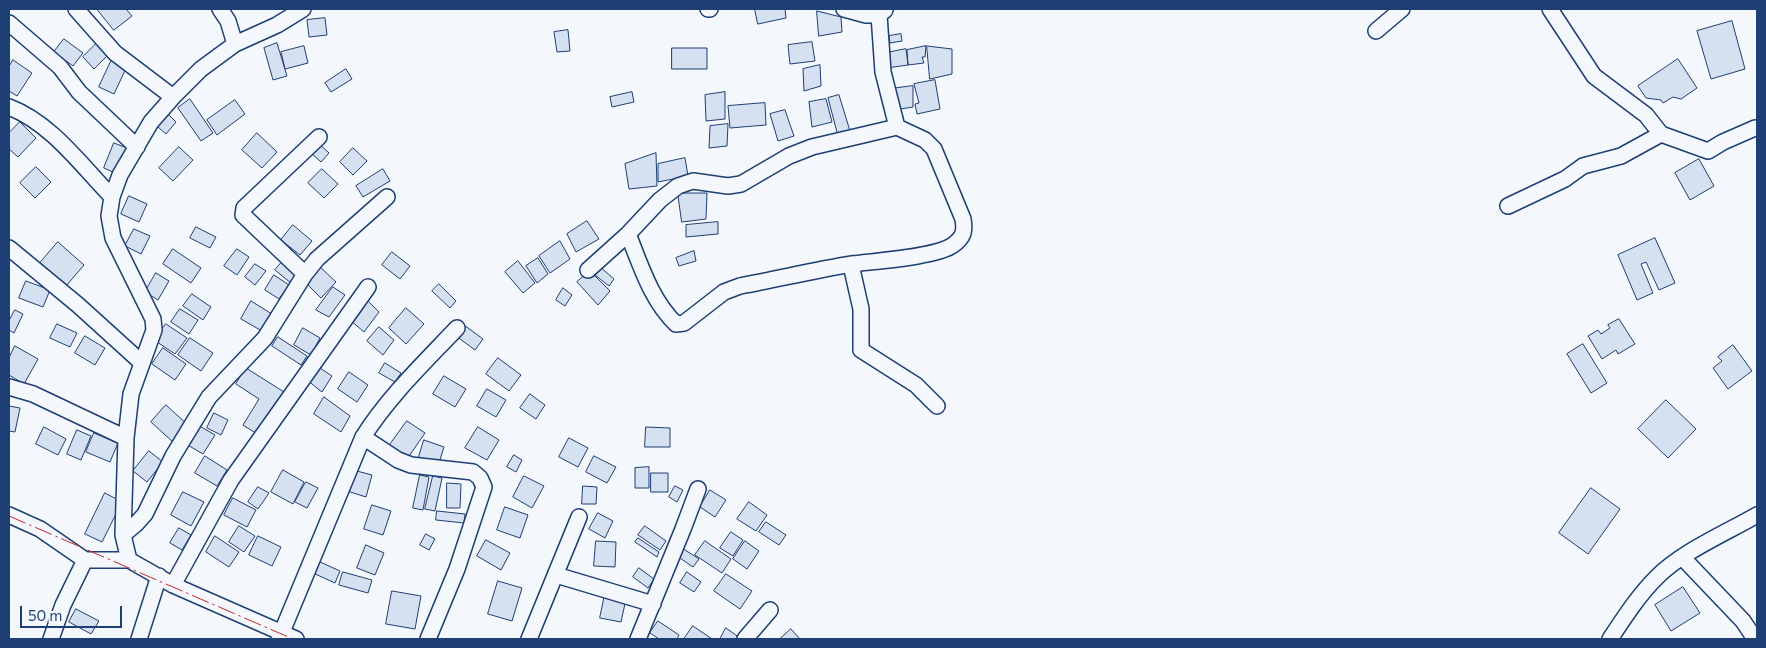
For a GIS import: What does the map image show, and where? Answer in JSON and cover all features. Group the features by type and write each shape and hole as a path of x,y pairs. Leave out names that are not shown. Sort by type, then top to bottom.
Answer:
{"street":[{"path":"76,9 115,53 173,97"},
{"path":"220,9 228,21 235,44"},
{"path":"129,560 123,535 126,438 131,394 154,330 153,319 113,238 109,216 112,197 120,175 151,122 200,70 235,44 277,25 303,9"},
{"path":"844,9 866,15 883,12 883,72 897,127"},
{"path":"1376,31 1402,9"},
{"path":"1550,9 1594,76 1646,115 1660,134 1708,151 1723,142 1757,128"},
{"path":"9,23 60,68 79,92 137,147"},
{"path":"9,107 36,121 112,197"},
{"path":"588,270 628,234 660,200 678,186 693,181 728,186 741,184 790,156 812,147 897,127 925,140 934,149 965,230 952,246 935,253 851,264 740,286 724,292 684,323 676,324 666,314 650,288 628,234"},
{"path":"1508,206 1565,178 1583,166 1621,156 1660,134"},
{"path":"304,274 243,215 244,208 319,137"},
{"path":"123,535 145,514 173,456 209,397 265,338 304,274 317,259 386,197"},
{"path":"9,248 142,363"},
{"path":"851,264 861,309 861,350 916,385 937,406"},
{"path":"173,585 236,474 368,287"},
{"path":"280,636 363,437 391,398 457,328"},
{"path":"9,387 33,394 126,438"},
{"path":"363,437 398,460 411,465 473,472 480,478 484,487 457,570 428,639"},
{"path":"638,639 698,489"},
{"path":"9,515 40,529 85,560 129,560 173,585 280,636 296,639"},
{"path":"1610,639 1640,596 1657,576 1682,557 1757,515"},
{"path":"529,639 579,517"},
{"path":"1682,557 1743,621 1755,639"},
{"path":"52,639 63,605 85,560"},
{"path":"556,575 653,604"},
{"path":"139,639 159,576"},
{"path":"745,639 770,610"}],"building":[{"path":"97,9 126,9 132,16 114,30"},
{"path":"755,9 785,9 786,18 758,24"},
{"path":"817,11 841,17 842,32 819,36"},
{"path":"325,18 327,35 309,37 307,20"},
{"path":"1732,21 1745,69 1711,79 1697,31"},
{"path":"568,30 570,51 557,52 554,32"},
{"path":"901,34 902,41 890,43 889,36"},
{"path":"64,39 83,53 73,66 54,52"},
{"path":"100,40 111,52 94,69 83,57"},
{"path":"812,42 815,61 790,64 788,45"},
{"path":"277,43 287,76 273,80 264,48"},
{"path":"304,46 308,63 285,69 281,52"},
{"path":"926,46 925,57 922,57 924,63 908,65 907,50"},
{"path":"927,46 952,49 952,74 930,79"},
{"path":"672,48 707,48 707,69 672,69"},
{"path":"906,49 908,65 887,68 886,53"},
{"path":"113,57 128,64 114,94 99,87"},
{"path":"1678,59 1697,88 1681,99 1673,97 1663,103 1661,100 1646,98 1638,86"},
{"path":"13,60 32,73 17,96 9,91 9,67"},
{"path":"820,65 821,86 804,91 803,69"},
{"path":"346,69 352,79 331,92 325,83"},
{"path":"935,80 940,109 917,114 915,104 919,103 914,84"},
{"path":"913,86 913,107 894,110 890,89"},
{"path":"632,92 634,102 612,107 610,97"},
{"path":"725,92 725,119 706,121 705,95"},
{"path":"839,95 850,131 838,136 828,98"},
{"path":"190,99 213,133 201,141 178,108"},
{"path":"826,99 832,122 812,127 809,102"},
{"path":"235,100 245,114 217,135 207,120"},
{"path":"765,103 766,125 730,128 728,106"},
{"path":"785,110 794,136 778,141 770,114"},
{"path":"169,115 176,122 166,134 158,127"},
{"path":"20,122 36,138 18,157 9,149 9,133"},
{"path":"728,124 727,146 709,148 710,126"},
{"path":"257,133 277,152 262,168 242,150"},
{"path":"114,143 127,148 117,174 104,168"},
{"path":"318,143 329,153 321,162 310,152"},
{"path":"179,147 193,160 173,181 159,168"},
{"path":"353,148 367,161 353,175 340,162"},
{"path":"656,153 657,186 629,189 625,164"},
{"path":"685,158 688,176 658,182 658,164"},
{"path":"1699,159 1714,186 1690,200 1675,173"},
{"path":"36,167 51,182 35,198 20,183"},
{"path":"322,169 338,184 324,198 308,183"},
{"path":"383,169 390,181 363,197 356,186"},
{"path":"678,193 707,193 706,219 682,222"},
{"path":"129,196 147,204 139,222 121,214"},
{"path":"587,221 599,239 576,252 567,234"},
{"path":"718,222 718,234 686,237 686,225"},
{"path":"293,225 312,241 300,255 281,240"},
{"path":"196,227 216,237 210,248 190,238"},
{"path":"134,229 150,236 141,254 125,246"},
{"path":"1655,238 1675,283 1659,290 1646,262 1641,264 1653,293 1637,300 1618,255"},
{"path":"560,241 570,259 550,273 539,256"},
{"path":"58,242 84,265 66,286 40,263"},
{"path":"173,249 201,268 191,283 163,264"},
{"path":"237,249 249,257 237,275 224,266"},
{"path":"694,251 696,261 679,266 676,258"},
{"path":"392,252 410,266 400,279 382,265"},
{"path":"538,258 548,274 537,283 526,266"},
{"path":"518,261 535,283 523,293 505,272"},
{"path":"282,262 298,275 292,284 275,270"},
{"path":"255,264 266,271 255,285 245,277"},
{"path":"598,265 614,279 609,286 590,271"},
{"path":"319,266 336,282 321,298 305,282"},
{"path":"590,271 610,291 598,305 577,282"},
{"path":"156,273 169,281 158,300 145,292"},
{"path":"274,275 289,285 279,299 265,290"},
{"path":"26,281 50,290 43,307 19,298"},
{"path":"439,284 456,301 450,308 432,291"},
{"path":"333,287 345,295 329,317 316,310"},
{"path":"563,288 572,295 565,306 556,300"},
{"path":"192,294 211,307 203,320 183,306"},
{"path":"365,298 379,312 364,332 349,319"},
{"path":"251,301 272,314 262,331 241,319"},
{"path":"406,308 424,324 406,344 389,328"},
{"path":"180,309 198,320 189,334 171,322"},
{"path":"15,310 23,314 14,333 9,330 9,321"},
{"path":"1619,319 1635,344 1618,354 1616,350 1602,359 1588,336 1598,330 1601,334 1610,328 1608,325"},
{"path":"57,324 77,333 70,347 50,338"},
{"path":"166,324 187,338 175,354 154,340"},
{"path":"464,325 483,339 475,350 456,336"},
{"path":"379,327 394,340 383,355 367,341"},
{"path":"303,328 320,338 311,355 294,345"},
{"path":"85,336 105,348 95,365 75,353"},
{"path":"278,337 307,356 301,365 272,346"},
{"path":"190,338 213,353 201,371 178,355"},
{"path":"1583,344 1607,383 1591,393 1567,354"},
{"path":"1733,345 1752,371 1728,389 1713,368 1722,361 1718,357"},
{"path":"15,346 38,359 24,384 9,375 9,358"},
{"path":"163,348 186,364 175,380 152,364"},
{"path":"498,358 521,375 509,391 486,374"},
{"path":"385,363 401,373 395,382 379,373"},
{"path":"317,366 332,376 322,392 307,380"},
{"path":"246,368 284,392 257,434 243,425 259,399 236,384"},
{"path":"349,372 368,385 357,402 338,389"},
{"path":"444,376 466,389 455,407 433,394"},
{"path":"487,389 506,400 496,417 477,406"},
{"path":"530,394 545,405 536,419 520,408"},
{"path":"324,397 350,416 341,432 314,414"},
{"path":"1666,400 1696,429 1668,458 1638,429"},
{"path":"166,405 189,426 174,443 151,422"},
{"path":"9,406 20,408 15,432 9,431"},
{"path":"214,413 228,420 221,435 207,428"},
{"path":"407,421 425,433 407,459 389,446"},
{"path":"198,425 215,435 203,454 186,444"},
{"path":"44,427 66,439 58,455 36,444"},
{"path":"478,427 499,440 487,460 465,448"},
{"path":"646,427 670,428 670,447 645,447"},
{"path":"77,430 91,436 81,460 67,454"},
{"path":"94,433 118,443 110,462 86,452"},
{"path":"569,438 588,448 578,467 559,457"},
{"path":"424,440 444,447 438,466 418,460"},
{"path":"149,451 163,462 147,482 133,471"},
{"path":"514,455 522,460 516,472 507,467"},
{"path":"205,456 227,470 217,486 195,473"},
{"path":"594,456 616,467 607,483 586,472"},
{"path":"649,467 649,488 635,488 635,468"},
{"path":"283,470 304,482 293,504 271,492"},
{"path":"353,470 372,475 366,497 347,491"},
{"path":"651,473 668,473 668,492 651,492"},
{"path":"420,475 429,477 423,510 413,508"},
{"path":"433,476 442,478 435,511 425,509"},
{"path":"524,476 544,486 532,508 513,497"},
{"path":"306,482 318,488 307,508 295,502"},
{"path":"447,483 461,484 460,508 447,508"},
{"path":"583,486 597,487 596,504 582,504"},
{"path":"675,486 683,490 677,502 669,497"},
{"path":"258,487 269,493 258,509 248,502"},
{"path":"1591,488 1620,509 1588,554 1559,533"},
{"path":"710,490 726,500 715,517 700,507"},
{"path":"183,492 204,502 191,526 171,515"},
{"path":"105,493 122,502 102,542 85,534"},
{"path":"233,498 256,510 247,527 224,515"},
{"path":"749,502 767,515 756,531 737,519"},
{"path":"372,505 391,511 383,535 364,529"},
{"path":"505,507 528,515 520,538 497,530"},
{"path":"437,511 465,514 464,523 436,520"},
{"path":"598,513 613,521 605,538 589,529"},
{"path":"766,522 786,535 779,545 759,532"},
{"path":"239,526 255,536 244,552 229,542"},
{"path":"645,526 666,541 660,550 638,535"},
{"path":"179,528 191,535 182,550 170,543"},
{"path":"731,532 743,540 733,556 720,548"},
{"path":"426,534 435,539 429,550 420,545"},
{"path":"215,536 239,552 229,567 206,552"},
{"path":"258,536 281,547 272,566 249,555"},
{"path":"638,538 659,552 657,557 635,542"},
{"path":"486,540 510,553 501,570 477,556"},
{"path":"596,541 616,542 615,567 594,566"},
{"path":"705,541 731,559 722,573 695,555"},
{"path":"745,541 759,551 747,569 733,559"},
{"path":"366,545 384,553 375,575 357,568"},
{"path":"682,548 699,559 693,567 677,556"},
{"path":"318,561 340,571 335,583 313,573"},
{"path":"639,568 654,579 648,588 633,577"},
{"path":"343,572 372,580 368,593 339,585"},
{"path":"687,572 701,582 694,592 680,583"},
{"path":"726,574 752,591 740,609 714,591"},
{"path":"498,581 522,588 512,621 488,614"},
{"path":"1683,587 1700,613 1671,631 1655,605"},
{"path":"392,591 421,596 415,629 386,624"},
{"path":"605,594 626,599 621,622 600,618"},
{"path":"76,609 99,621 91,634 69,622"},
{"path":"658,621 679,635 677,639 659,639 650,633"},
{"path":"693,626 712,639 684,639"},
{"path":"726,628 740,638 720,639"},
{"path":"791,629 800,639 780,639"}],"power":[{"path":"9,516 293,639"}]}
